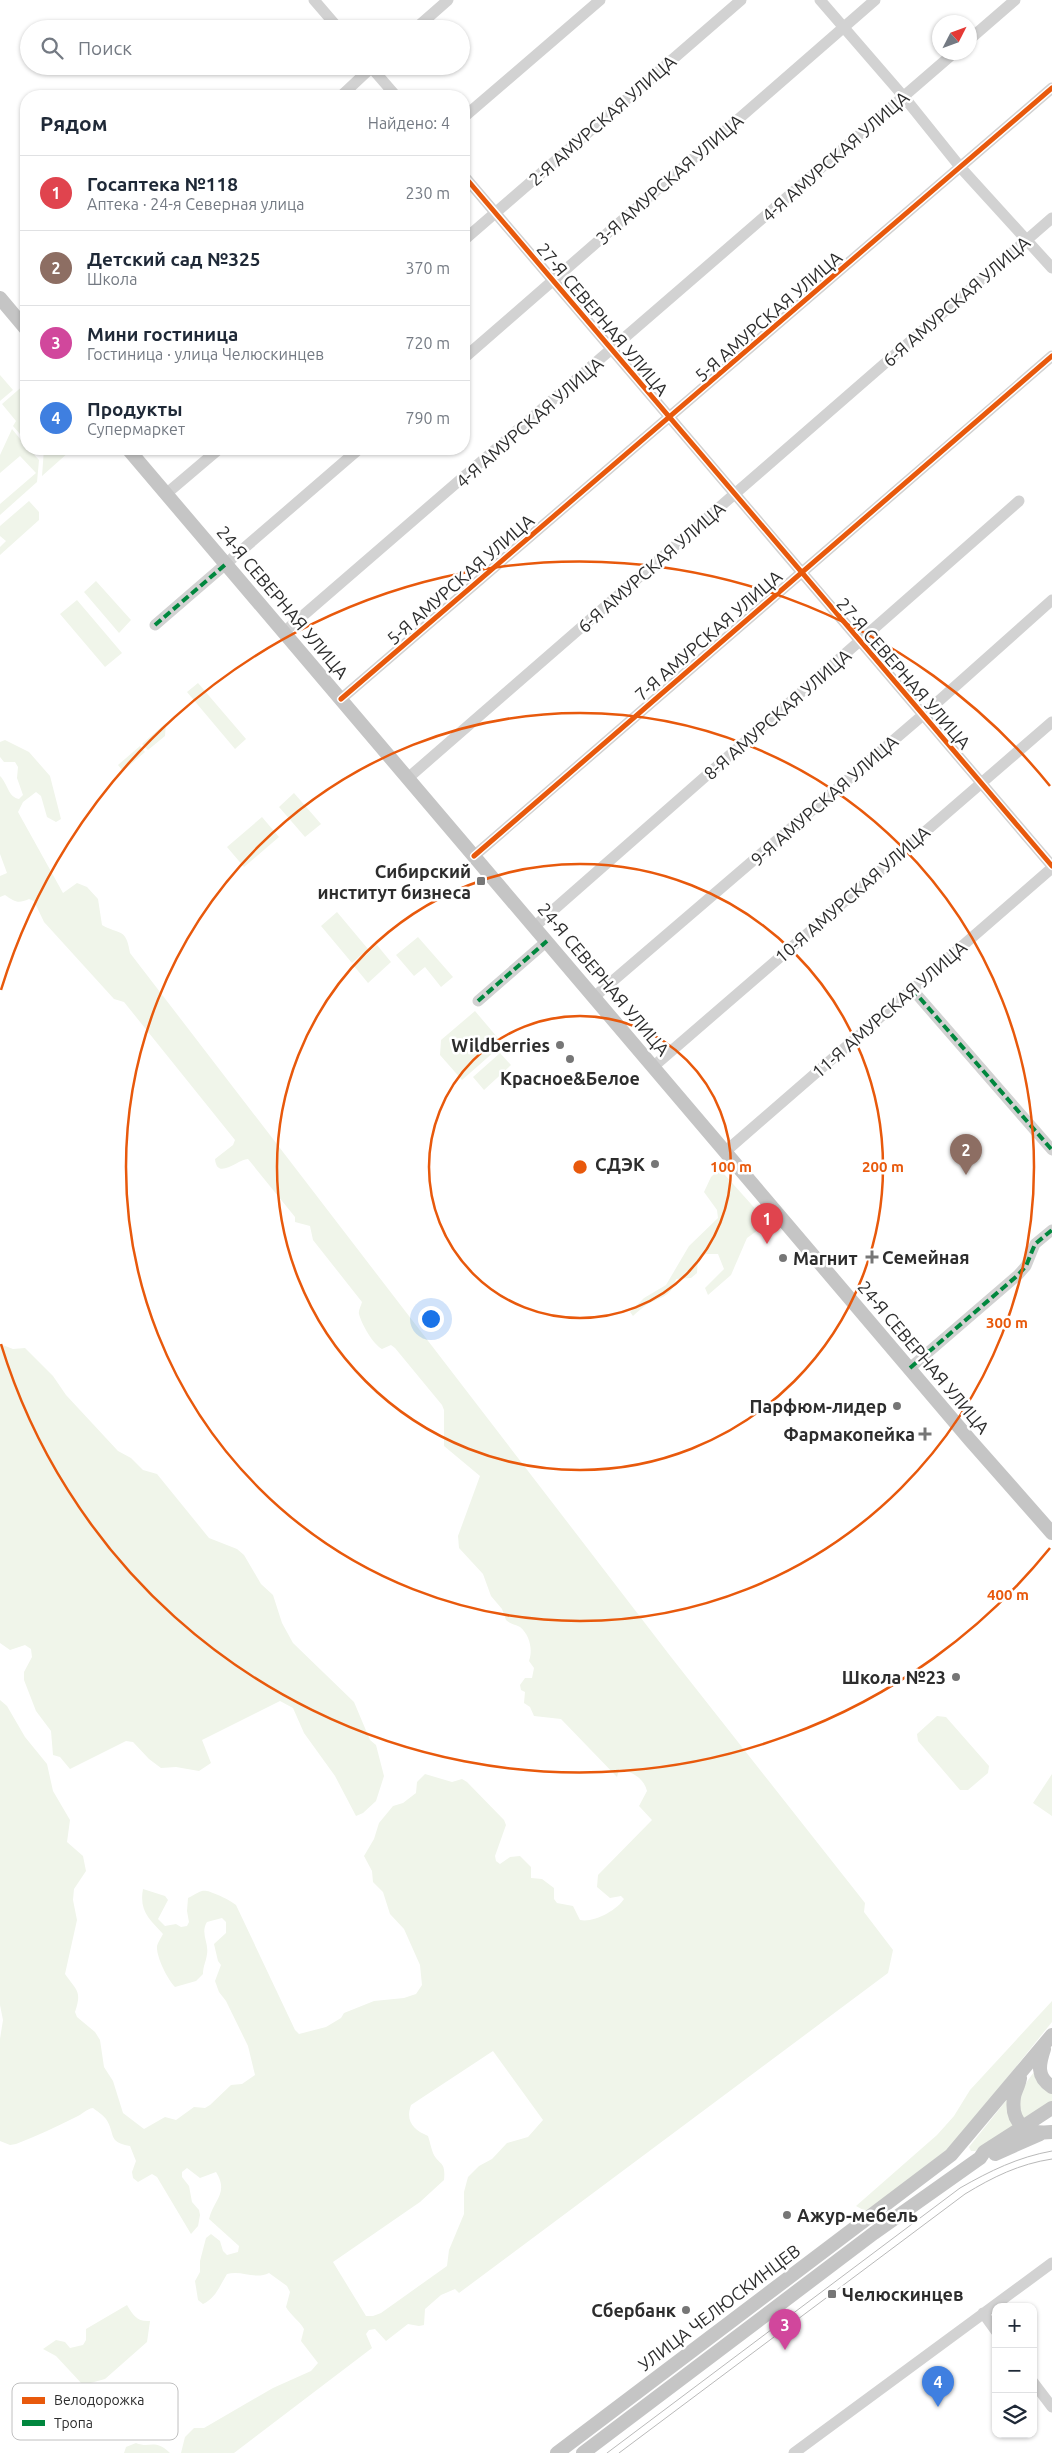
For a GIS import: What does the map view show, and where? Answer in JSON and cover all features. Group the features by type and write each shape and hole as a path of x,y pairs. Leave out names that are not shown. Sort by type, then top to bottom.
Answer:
{"main road":[{"path":"0,298 20,322"},
{"name":"24-Я СЕВЕРНАЯ УЛИЦА","path":"133,455 1052,1533"},
{"path":"1049,2039 1039,2070 1043,2080 1052,2087"},
{"name":"УЛИЦА ЧЕЛЮСКИНЦЕВ","path":"557,2453 951,2155 1049,2039"},
{"path":"1021,2073 1014,2093 1013,2107 1015,2114 1023,2128 1027,2131 1046,2133"},
{"name":"УЛИЦА ЧЕЛЮСКИНЦЕВ","path":"583,2453 874,2233 980,2158 984,2152 1052,2108"},
{"path":"980,2158 989,2158 1046,2133"},
{"path":"865,2221 874,2233"},
{"path":"751,2307 760,2320"}],"street":[{"path":"314,0 331,20"},
{"path":"425,20 448,0"},
{"path":"470,112 600,0"},
{"name":"2-Я АМУРСКАЯ УЛИЦА","path":"470,235 741,0"},
{"path":"820,0 904,97 961,168 1052,268"},
{"name":"3-Я АМУРСКАЯ УЛИЦА","path":"470,353 875,0"},
{"path":"977,34 1015,0"},
{"name":"4-Я АМУРСКАЯ УЛИЦА","path":"284,632 946,60"},
{"path":"347,90 363,75"},
{"path":"379,75 391,90"},
{"name":"5-Я АМУРСКАЯ УЛИЦА","path":"340,699 1052,88"},
{"name":"27-Я СЕВЕРНАЯ УЛИЦА","path":"470,183 1052,867"},
{"name":"6-Я АМУРСКАЯ УЛИЦА","path":"408,778 1052,218"},
{"name":"7-Я АМУРСКАЯ УЛИЦА","path":"474,856 1052,356"},
{"path":"166,494 212,455"},
{"path":"154,625 352,455"},
{"name":"8-Я АМУРСКАЯ УЛИЦА","path":"534,926 1019,501"},
{"name":"9-Я АМУРСКАЯ УЛИЦА","path":"594,997 922,715 1052,600"},
{"name":"10-Я АМУРСКАЯ УЛИЦА","path":"654,1066 1052,722"},
{"name":"11-Я АМУРСКАЯ УЛИЦА","path":"726,1151 1052,867"},
{"path":"478,1000 547,941"},
{"path":"912,989 1052,1150"},
{"path":"910,1368 1018,1275 1026,1266 1035,1244 1052,1230"},
{"path":"794,2453 1052,2263"},
{"path":"983,2313 992,2325"},
{"path":"1037,2387 1052,2407"}],"shaded area":[{"path":"0,375 13,390 0,401"},
{"path":"20,388 20,434 13,426 16,421 2,404"},
{"path":"12,429 20,439 20,455 34,455 39,460 37,482 0,515 0,504 36,473 20,456 0,473 0,455"},
{"path":"44,455 66,455 42,476"},
{"path":"29,501 39,512 39,520 0,555 0,547 6,541 0,536 0,526"},
{"path":"96,581 131,620 119,633 84,592"},
{"path":"77,600 122,653 105,667 60,614"},
{"path":"198,683 246,739 235,749 187,692"},
{"path":"166,723 165,736 148,750 142,744"},
{"path":"5,740 29,752 50,776 61,819 56,822 47,817 41,796 36,792 23,802 18,812 63,893 77,883 87,887 98,899 102,925 124,935 130,953 671,1657 865,1903 864,1912 893,1950 888,1973 459,2293 455,2289 441,2295 425,2309 424,2325 408,2324 386,2341 375,2329 369,2330 366,2334 372,2348 234,2453 181,2453 185,2437 194,2428 204,2428 273,2388 311,2371 318,2363 301,2341 304,2329 286,2307 290,2292 287,2286 269,2273 259,2276 238,2273 227,2274 211,2298 203,2304 198,2300 195,2281 200,2272 200,2261 206,2238 211,2234 220,2241 223,2251 227,2255 238,2252 239,2246 209,2219 221,2191 220,2179 216,2172 200,2178 187,2168 182,2172 182,2177 189,2186 192,2202 199,2210 200,2215 198,2226 191,2234 157,2177 152,2174 138,2182 133,2178 132,2172 136,2161 130,2146 115,2140 106,2119 93,2108 54,2128 16,2144 10,2145 0,2141 0,2039 3,2020 0,2005 0,1700 7,1706 25,1737 47,1764 53,1791 70,1820 67,1842 83,1856 86,1871 74,1889 73,1900 77,1920 65,1974 78,1995 75,2012 77,2017 95,2032 100,2040 104,2067 113,2081 123,2113 144,2129 165,2117 176,2120 194,2107 205,2108 231,2085 242,2084 255,2075 248,2046 215,1981 221,1965 218,1961 214,1944 226,1933 226,1922 222,1918 207,1922 204,1934 207,1954 203,1974 196,1981 175,1987 166,1974 158,1956 157,1946 163,1934 146,1914 142,1903 143,1889 165,1896 168,1900 158,1919 165,1926 176,1924 181,1927 187,1926 189,1922 187,1911 188,1898 200,1892 213,1893 236,1905 295,2030 299,2034 326,2027 341,2018 344,2013 374,2001 404,1998 416,1994 422,1985 420,1965 404,1929 390,1914 383,1892 373,1882 372,1871 364,1856 374,1839 379,1823 393,1806 403,1803 416,1793 417,1782 425,1774 452,1782 462,1779 467,1782 504,1820 506,1825 495,1856 496,1861 500,1864 510,1857 520,1856 531,1867 531,1878 542,1879 554,1888 554,1899 557,1903 573,1906 580,1920 592,1920 605,1915 624,1899 621,1896 610,1898 597,1887 598,1875 652,1820 639,1806 647,1791 640,1779 628,1771 619,1769 617,1777 561,1719 534,1716 530,1707 524,1703 525,1692 521,1690 520,1685 525,1678 532,1678 534,1668 529,1661 531,1648 528,1638 520,1627 506,1620 502,1609 491,1596 483,1574 459,1548 458,1536 480,1476 444,1446 444,1410 442,1405 395,1348 391,1345 382,1349 372,1339 360,1318 359,1310 362,1302 313,1240 310,1226 295,1222 295,1217 248,1159 224,1169 217,1165 215,1159 233,1145 235,1140 124,1002 114,999 44,922 34,901 29,899 17,902 5,895 0,897 0,876 7,873 0,854 0,776 15,798 19,799 23,795 17,778 18,767 15,762 4,762 0,757 0,742","holes":["493,2051 543,2120 528,2137 507,2143 492,2159 479,2166 468,2177 464,2192 464,2214 449,2250 447,2266 381,2313 366,2316 333,2262 420,2202 444,2180 443,2166 435,2157 428,2136 415,2128 410,2121 409,2111 411,2105"]},
{"path":"140,746 145,752 123,771 118,765"},
{"path":"294,793 321,824 305,837 279,807"},
{"path":"262,817 279,837 244,867 227,847"},
{"path":"337,912 368,949 352,963 321,926"},
{"path":"418,937 453,977 441,987 425,967 414,976 396,955"},
{"path":"377,945 391,962 368,983 354,966"},
{"path":"475,1011 503,1044 462,1080 440,1055 441,1040"},
{"path":"500,1053 511,1065 484,1090 473,1077"},
{"path":"717,1171 725,1175 768,1223 747,1238 731,1275 708,1295 705,1288 724,1269 718,1254 706,1254 698,1258 697,1273 691,1278 676,1279 672,1290 646,1305 633,1316 630,1312 644,1298 666,1285 689,1246 718,1218 717,1210 704,1192 711,1177"},
{"path":"0,1344 13,1349 25,1348 53,1376 66,1395 118,1451 131,1458 143,1470 157,1474 209,1538 237,1549 244,1555 261,1584 273,1595 282,1623 293,1643 354,1702 370,1740 376,1745 384,1776 376,1801 363,1813 356,1816 335,1776 304,1733 293,1708 280,1701 202,1740 211,1763 199,1771 176,1767 161,1768 149,1759 133,1742 126,1741 70,1769 60,1757 53,1755 51,1731 36,1711 24,1680 24,1672 32,1657 31,1649 25,1645 10,1650 0,1643"},
{"path":"937,1716 946,1717 989,1766 988,1773 968,1790 960,1790 918,1741 917,1734"},
{"path":"1052,1774 1052,1816 1033,1803"},
{"path":"1052,2001 1052,2022 952,2146 867,2212 856,2206 937,2135 954,2116 970,2090"},
{"path":"1035,2071 1052,2092 1052,2101 1024,2121 1019,2108 1019,2101 1023,2088"},
{"path":"1009,2097 1016,2125 975,2151 971,2151 969,2147"},
{"path":"127,2305 136,2317 150,2321 147,2342 105,2379 90,2383 81,2383 56,2356 43,2349 56,2340 65,2342 70,2348 83,2345 86,2340 86,2329"},
{"path":"136,2443 160,2446 170,2453 124,2453 126,2447"}],"tram line":[{"path":"607,2453 960,2188 1004,2165 1052,2151"},
{"path":"619,2453 965,2194 1007,2172 1028,2164 1052,2159"}],"marked path":[{"path":"155,625 226,564"},
{"path":"478,1001 547,941"},
{"path":"912,989 1052,1150"},
{"path":"910,1368 1018,1275 1026,1266 1035,1244 1052,1230"}],"cycle path":[{"path":"341,699 1052,88"},
{"path":"470,183 1052,866"},
{"path":"474,856 1052,356"}],"place":[{"name":"Сибирский институт бизнеса","path":"481,881"},
{"name":"Wildberries","path":"560,1045"},
{"name":"Красное&Белое","path":"570,1059"},
{"name":"СДЭК","path":"655,1164"},
{"name":"Детский сад №325","path":"966,1175"},
{"name":"Госаптека №118","path":"767,1244"},
{"name":"Семейная","path":"872,1257"},
{"name":"Магнит","path":"783,1258"},
{"name":"Парфюм-лидер","path":"897,1406"},
{"name":"Фармакопейка","path":"925,1434"},
{"name":"Школа №23","path":"956,1677"},
{"name":"Ажур-мебель","path":"787,2215"},
{"name":"Челюскинцев","path":"832,2294"},
{"name":"Сбербанк","path":"686,2310"},
{"name":"Мини гостиница","path":"785,2350"},
{"name":"Продукты","path":"938,2407"}]}
